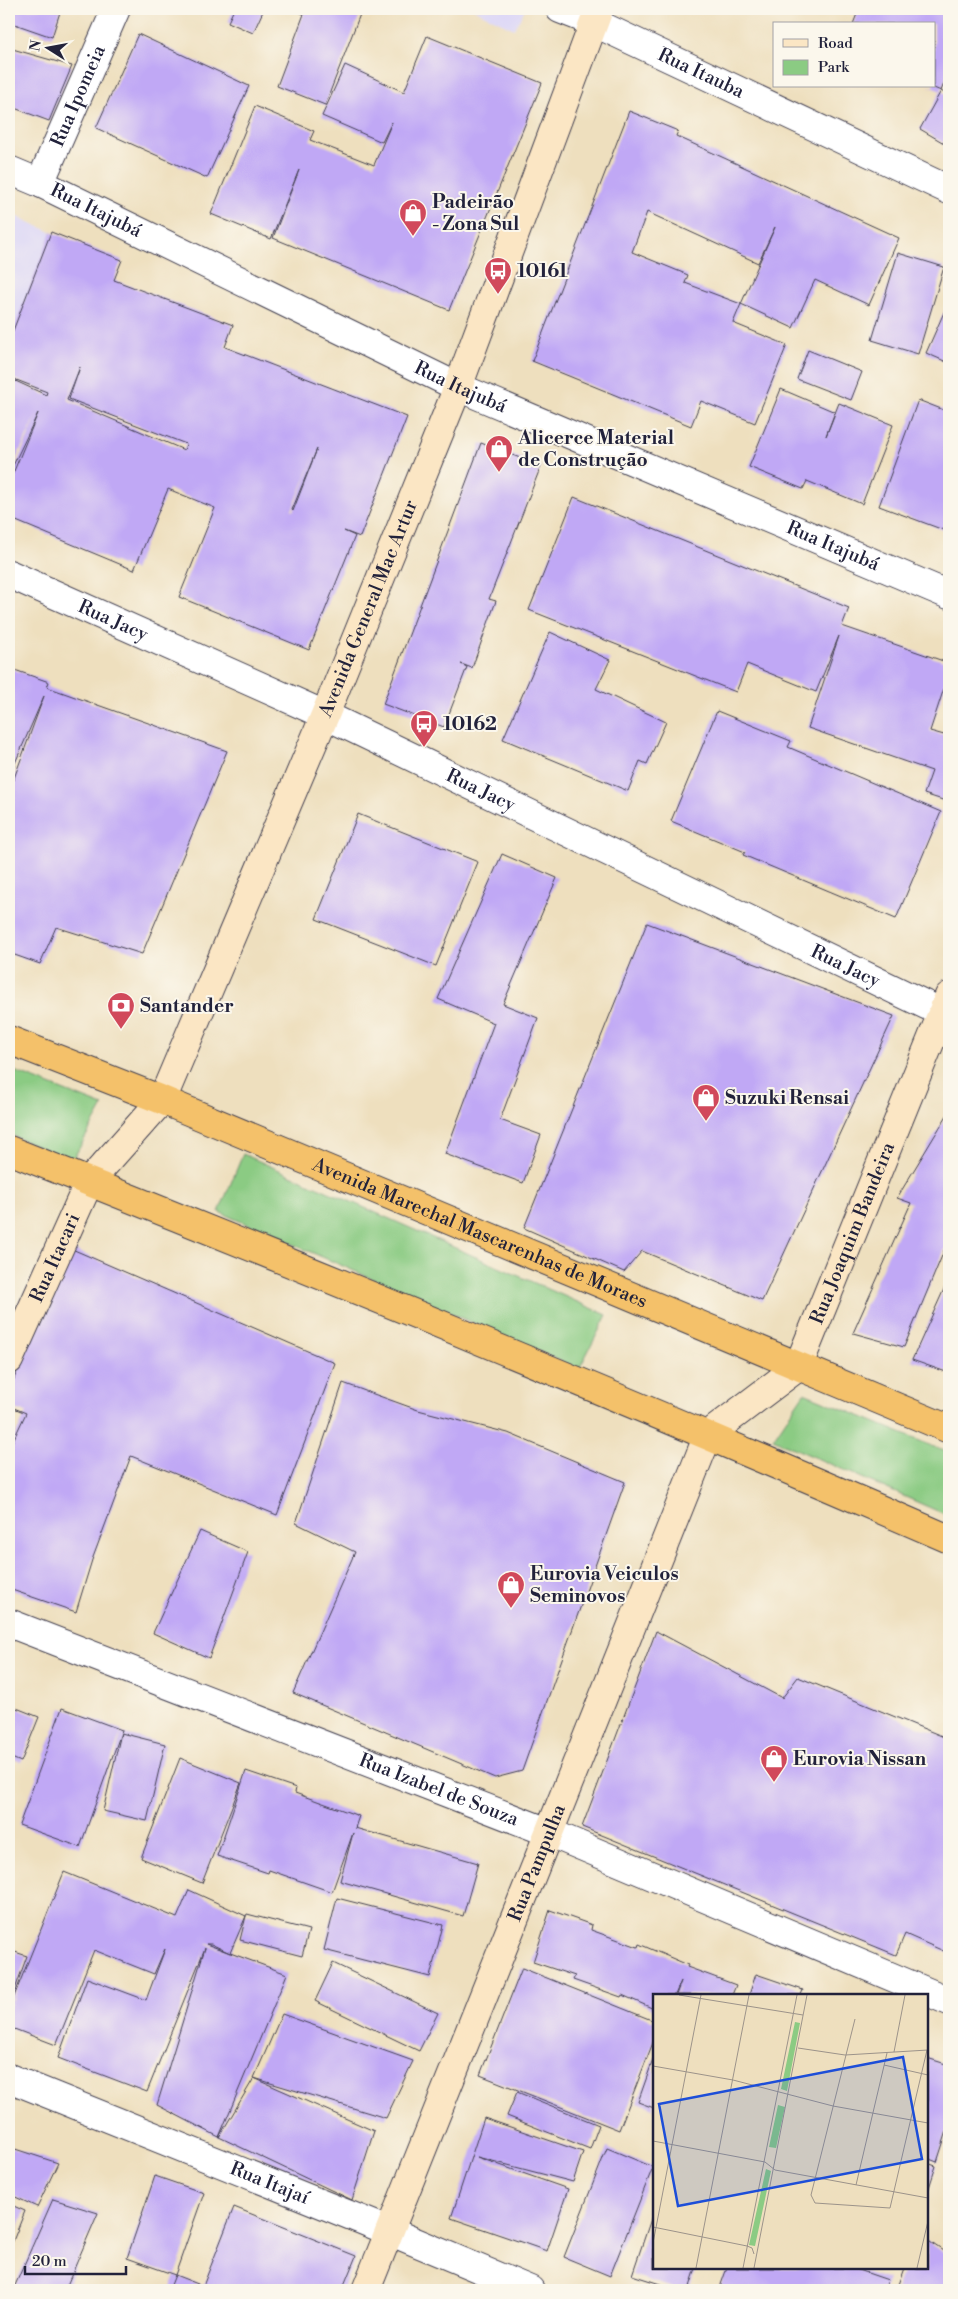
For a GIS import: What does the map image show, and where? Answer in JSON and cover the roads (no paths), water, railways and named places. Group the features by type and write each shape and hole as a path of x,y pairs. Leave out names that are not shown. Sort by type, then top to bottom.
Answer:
{"highway":[{"name":"Avenida Marechal Mascarenhas de Moraes","path":"9,1040 162,1100 949,1429"},
{"path":"9,1150 708,1435 949,1539"}],"main road":[{"name":"Avenida General Mac Artur","path":"90,1182 162,1100 324,715 458,387 596,15"},
{"name":"Rua Joaquim Bandeira","path":"798,1367 947,1008"},
{"name":"Rua Itacari","path":"9,1360 90,1182"},
{"path":"708,1435 798,1367"},
{"name":"Rua Pampulha","path":"366,2290 708,1435"}],"street":[{"name":"Rua Ipomeia","path":"40,183 116,9"},
{"name":"Rua Itauba","path":"560,9 596,15 949,190"},
{"name":"Rua Itajubá","path":"9,170 40,183 458,387 949,595"},
{"name":"Rua Jacy","path":"9,574 324,715 947,1008"},
{"name":"Rua Izabel de Souza","path":"9,1623 548,1832 949,2001"},
{"name":"Rua Itajaí","path":"9,2078 389,2231 530,2290"}],"place":[{"name":"Padeirão - Zona Sul","path":"413,237"},
{"name":"10161","path":"498,295"},
{"name":"Alicerce Material de Construção","path":"499,473"},
{"name":"10162","path":"424,748"},
{"name":"Santander","path":"121,1030"},
{"name":"Suzuki Rensai","path":"706,1122"},
{"name":"Eurovia Veiculos Seminovos","path":"511,1609"},
{"name":"Eurovia Nissan","path":"774,1783"}]}
